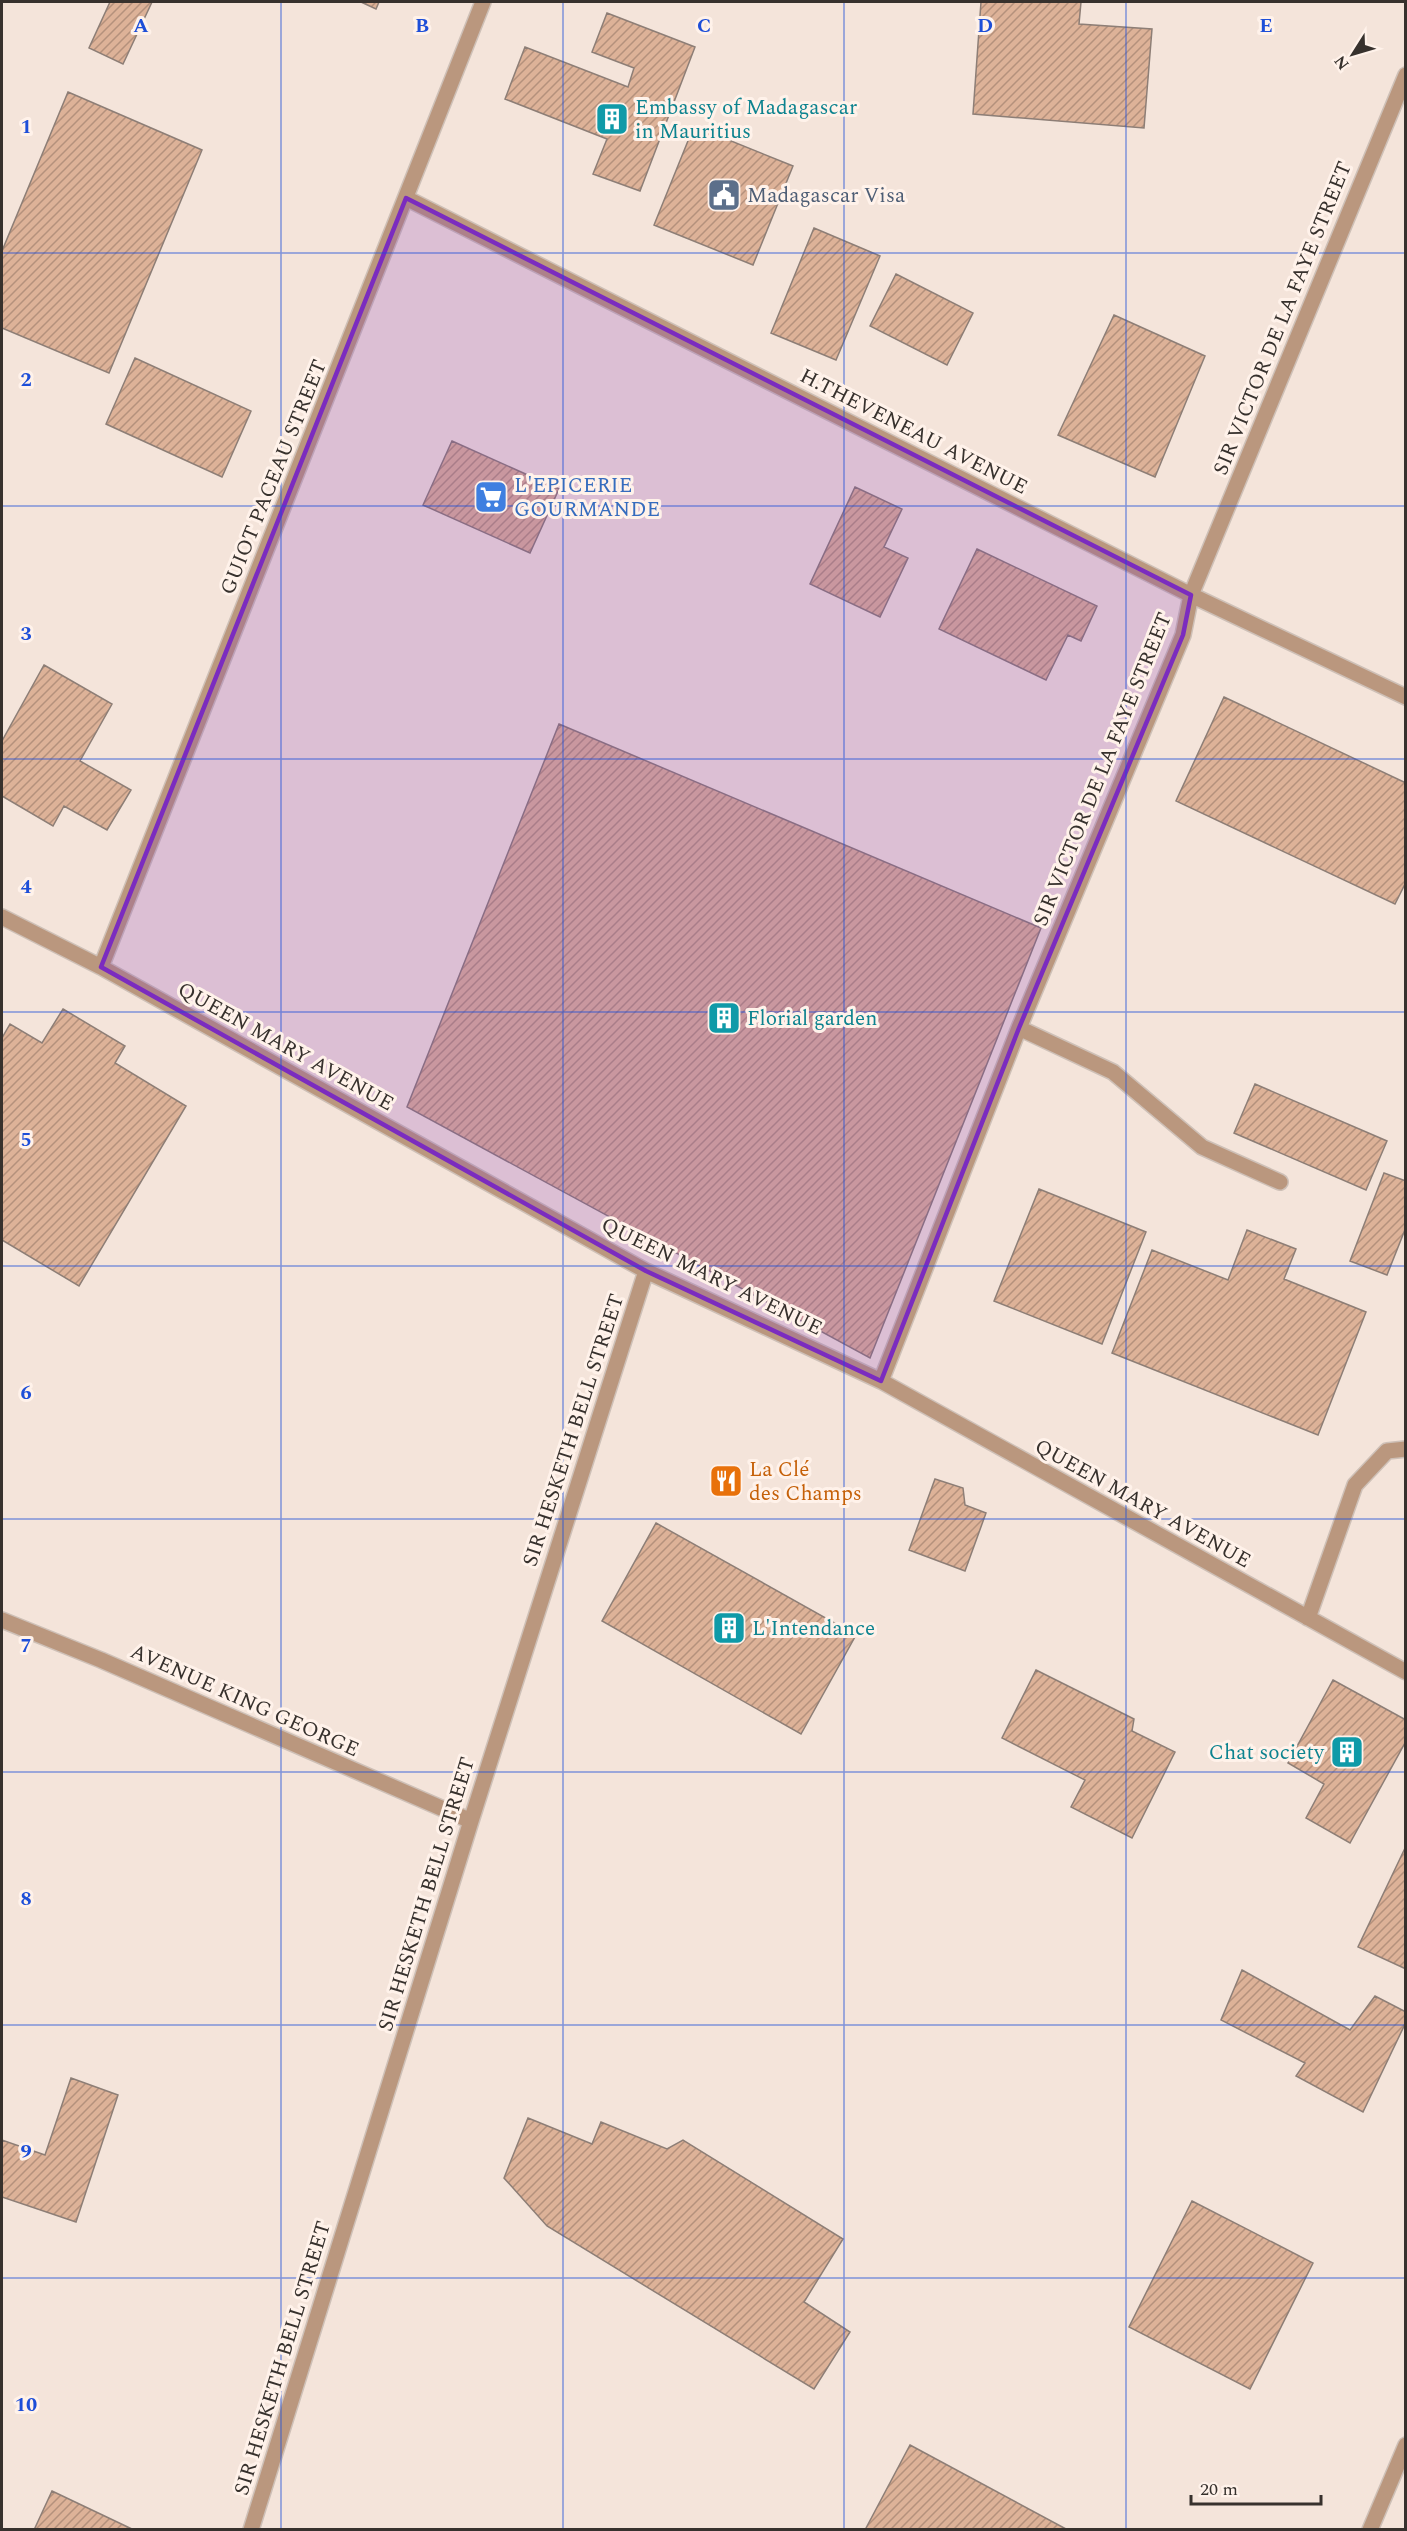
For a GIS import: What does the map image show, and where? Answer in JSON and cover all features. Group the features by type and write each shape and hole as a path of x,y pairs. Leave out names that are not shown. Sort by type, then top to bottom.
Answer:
{"street":[{"name":"GUIOT PACEAU STREET","path":"101,967 483,2"},
{"name":"SIR VICTOR DE LA FAYE STREET","path":"882,1381 1019,1028 1183,635 1191,595 1406,75"},
{"name":"H.THEVENEAU AVENUE","path":"406,198 1191,595 1406,697"},
{"name":"QUEEN MARY AVENUE","path":"2,917 101,967 646,1271 882,1381 1406,1672"},
{"path":"1019,1028 1113,1072 1202,1147 1280,1182"},
{"name":"SIR HESKETH BELL STREET","path":"251,2529 471,1821 646,1271"},
{"path":"1308,1618 1355,1485 1387,1451 1406,1449"},
{"name":"AVENUE KING GEORGE","path":"2,1620 101,1660 471,1821"},
{"path":"1370,2529 1406,2445"}],"highlighted area":[{"path":"406,198 1191,595 1183,635 1019,1028 881,1381 646,1271 101,967"}],"building":[{"path":"110,2 152,2 123,64 89,48"},
{"path":"361,2 379,2 376,9"},
{"path":"981,2 1081,2 1079,24 1152,29 1144,128 973,114"},
{"name":"Embassy of Madagascar in Mauritius","path":"607,13 695,47 640,191 593,174 607,139 505,99 525,47 628,87 634,68 592,52"},
{"path":"68,92 202,150 109,373 2,328 2,251"},
{"name":"Madagascar Visa","path":"694,126 793,166 753,265 654,225"},
{"path":"814,228 880,256 836,360 771,333"},
{"path":"896,274 973,313 947,365 870,326"},
{"path":"1114,315 1205,356 1155,477 1058,435"},
{"path":"135,358 251,411 222,477 106,424"},
{"name":"L'EPICERIE GOURMANDE","path":"452,441 559,489 530,553 423,505"},
{"path":"855,487 902,509 884,547 908,558 880,617 810,584"},
{"path":"977,549 1097,606 1081,641 1068,635 1046,680 939,629"},
{"path":"44,665 112,704 80,761 131,790 107,830 64,806 53,826 2,796 2,741"},
{"path":"1224,697 1406,783 1406,882 1395,904 1176,801"},
{"name":"Florial garden","path":"559,724 1041,928 870,1358 407,1107"},
{"path":"63,1009 125,1046 115,1063 186,1106 79,1286 2,1240 2,1038 10,1024 42,1043"},
{"path":"1255,1084 1387,1141 1366,1190 1234,1133"},
{"path":"1384,1173 1406,1181 1406,1227 1387,1275 1350,1261"},
{"path":"1039,1189 1146,1232 1102,1344 994,1301"},
{"path":"1247,1230 1296,1249 1284,1279 1366,1312 1318,1435 1112,1353 1152,1250 1228,1280"},
{"path":"935,1479 963,1488 965,1505 986,1513 965,1571 909,1550"},
{"name":"L'Intendance","path":"656,1523 856,1635 801,1734 602,1621"},
{"path":"1036,1670 1134,1719 1132,1731 1175,1752 1132,1838 1071,1807 1085,1780 1002,1738"},
{"name":"Chat society","path":"1333,1680 1406,1720 1406,1741 1350,1843 1306,1818 1324,1784 1288,1763"},
{"path":"1406,1846 1406,1969 1358,1947"},
{"path":"1242,1970 1350,2030 1375,1996 1406,2012 1406,2022 1363,2112 1296,2076 1305,2063 1221,2020"},
{"path":"71,2078 118,2095 76,2222 2,2197 2,2140 45,2155"},
{"path":"528,2118 592,2144 601,2122 667,2149 683,2140 843,2239 804,2302 850,2332 814,2389 547,2226 504,2178"},
{"path":"1192,2201 1313,2263 1250,2389 1129,2327"},
{"path":"910,2445 1066,2529 1066,2530 865,2530"},
{"path":"52,2491 134,2530 34,2530"}],"place":[{"name":"Embassy of Madagascar in Mauritius","path":"612,119"},
{"name":"Madagascar Visa","path":"724,195"},
{"name":"L'EPICERIE GOURMANDE","path":"491,497"},
{"name":"Florial garden","path":"724,1018"},
{"name":"La Clé des Champs","path":"726,1481"},
{"name":"L'Intendance","path":"729,1628"},
{"name":"Chat society","path":"1347,1752"}]}
